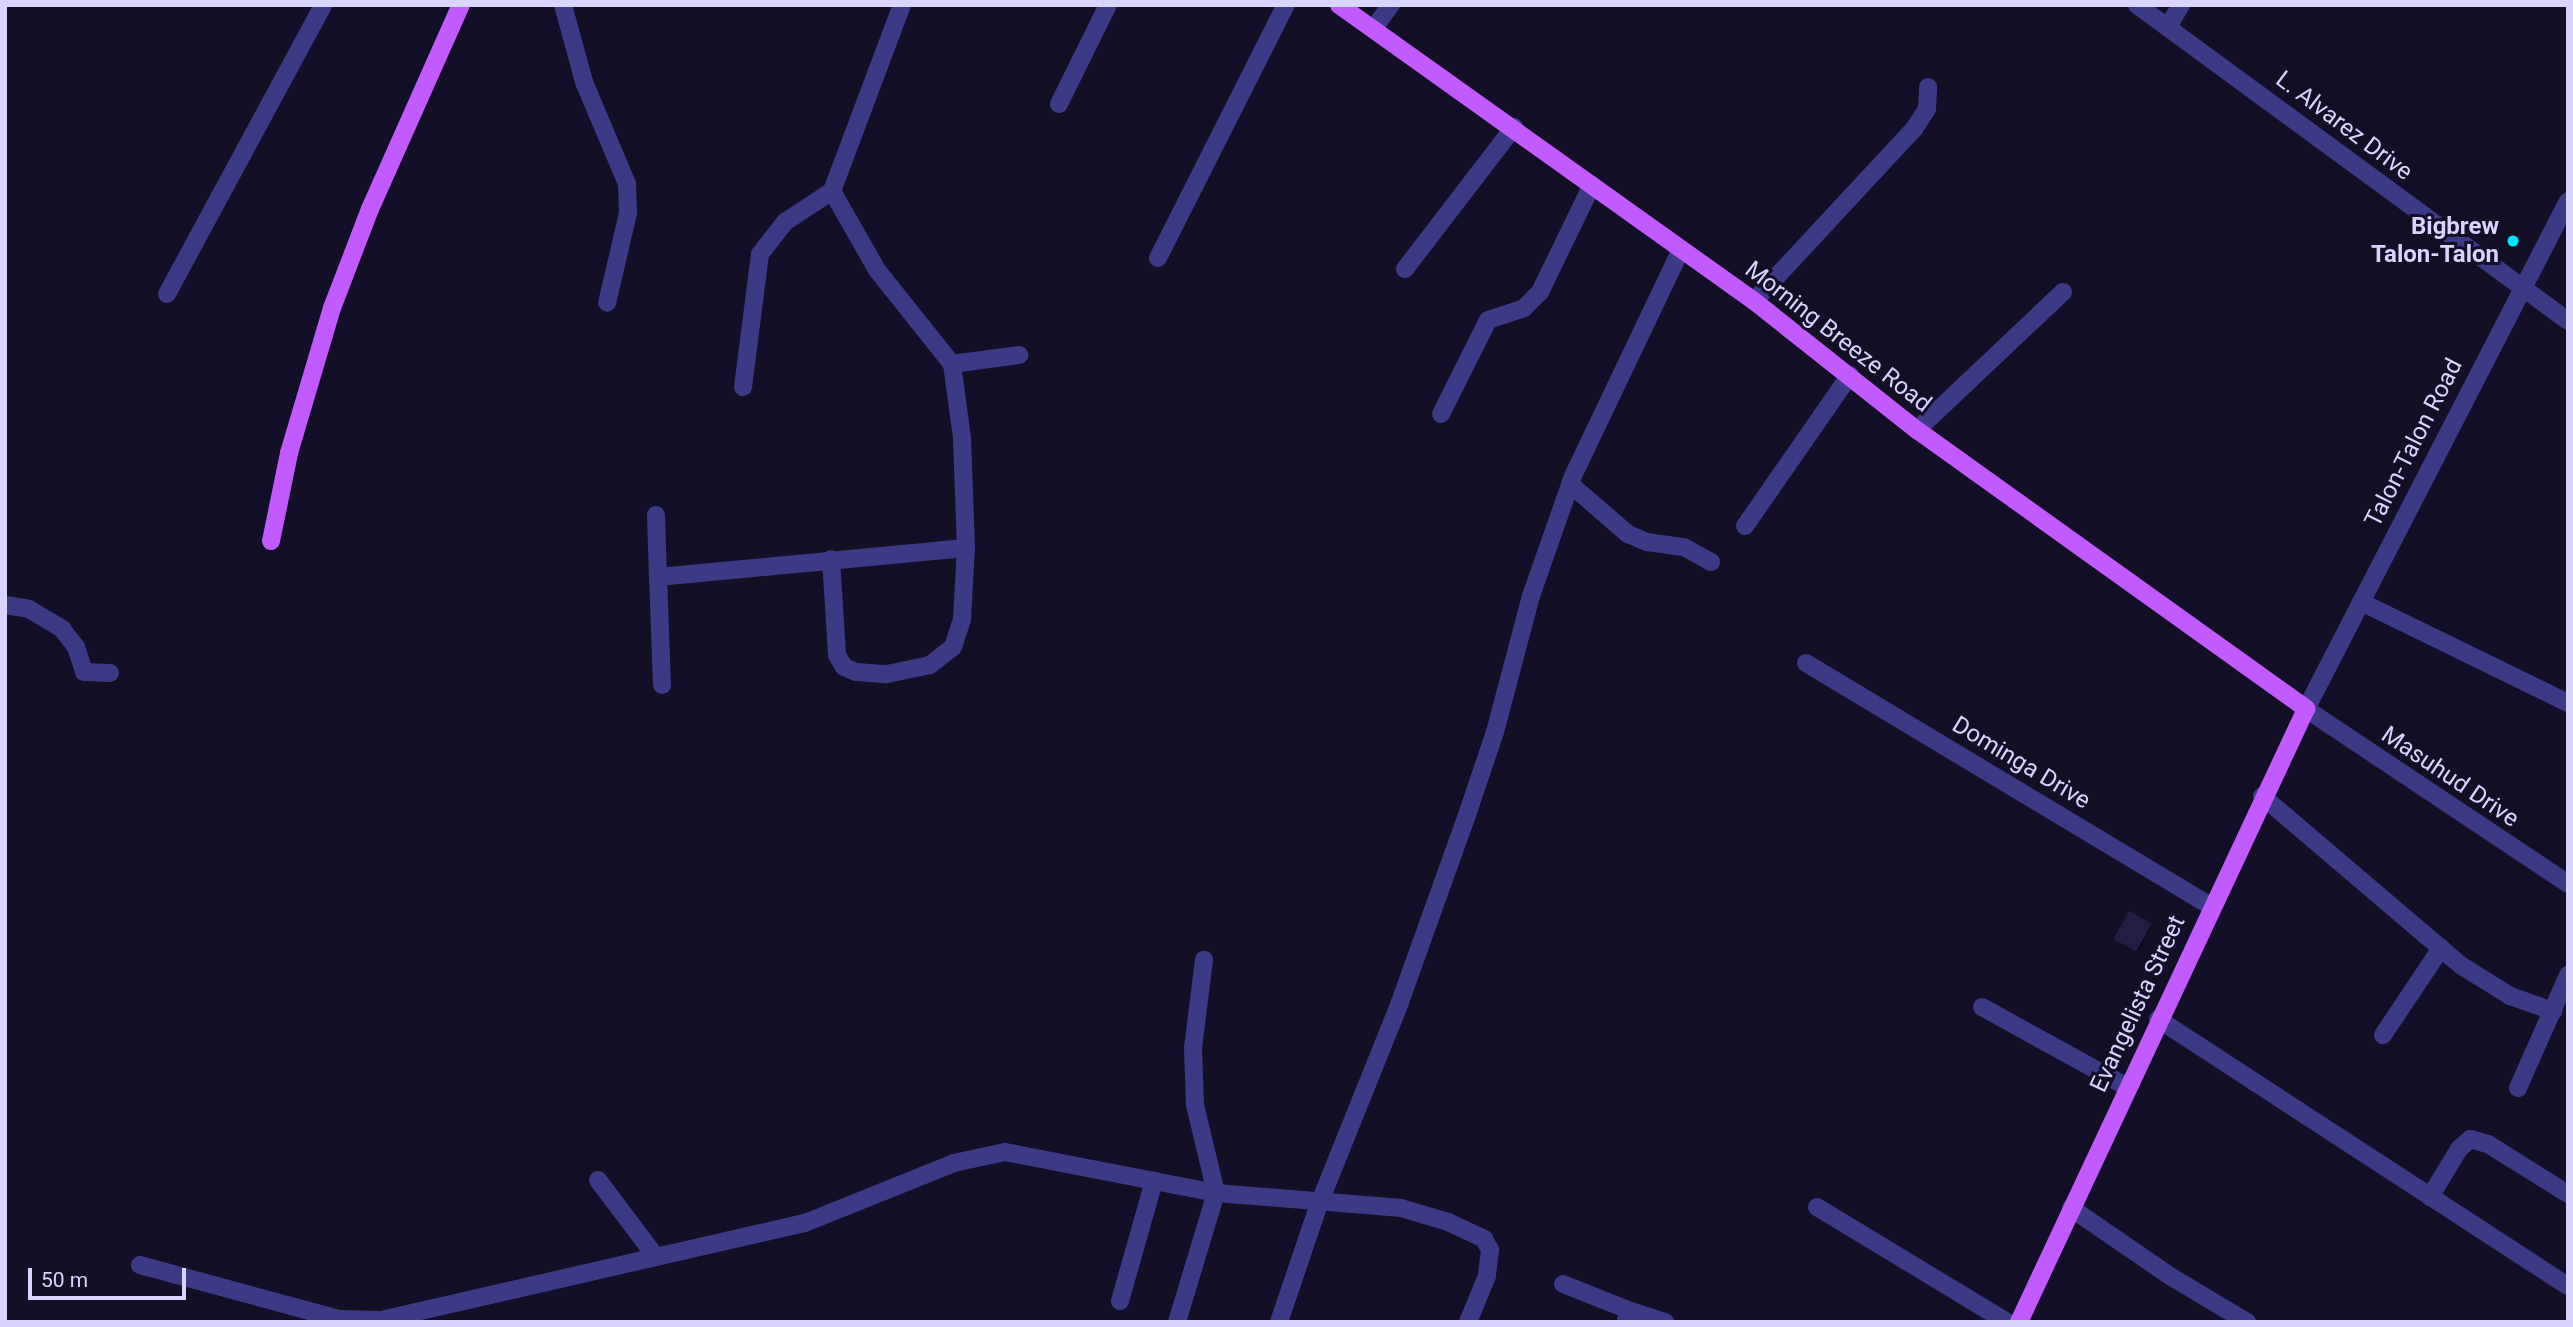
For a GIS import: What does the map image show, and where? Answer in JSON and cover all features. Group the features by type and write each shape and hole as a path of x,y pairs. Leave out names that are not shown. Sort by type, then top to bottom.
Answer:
{"main road":[{"path":"271,541 292,442 332,308 370,209 460,5"},
{"name":"Morning Breeze Road","path":"1339,5 1514,127 1754,301 1917,430 2306,709"},
{"name":"Evangelista Street","path":"2019,1322 2210,906 2306,709"}],"street":[{"path":"167,294 323,5"},
{"path":"564,5 575,57 627,184 628,213 607,303"},
{"path":"743,387 760,254 785,222 832,191 902,5"},
{"path":"1059,104 1108,5"},
{"path":"1158,258 1286,5"},
{"path":"1374,28 1391,5"},
{"name":"L. Alvarez Drive","path":"2137,5 2169,25 2519,290 2568,321"},
{"path":"2169,25 2181,5"},
{"path":"1754,301 1914,129 1927,108 1928,87"},
{"path":"1405,269 1514,127"},
{"path":"1441,414 1488,320 1524,308 1540,292 1592,185"},
{"path":"831,559 837,656 844,667 856,672 887,674 930,665 953,647 962,620 966,548 962,438 952,364 877,270 832,191"},
{"name":"Talon-Talon Road","path":"2306,709 2519,290 2561,232 2568,201"},
{"path":"1279,1322 1319,1204 1399,1002 1466,818 1495,732 1531,596 1570,484 1681,250"},
{"path":"1917,430 2063,292"},
{"path":"952,364 1019,355"},
{"path":"1745,526 1850,375"},
{"path":"1570,484 1629,534 1647,542 1684,547 1711,562"},
{"path":"656,515 662,685"},
{"path":"658,577 966,548"},
{"path":"2361,602 2568,704"},
{"path":"5,605 29,609 62,629 76,647 84,672 110,673"},
{"name":"Dominga Drive","path":"1807,663 2210,906"},
{"name":"Masuhud Drive","path":"2306,709 2568,884"},
{"path":"2262,796 2487,984 2553,1011"},
{"path":"2383,1035 2441,948"},
{"path":"1177,1322 1216,1193 1195,1105 1193,1048 1204,960"},
{"path":"2518,1088 2568,975"},
{"path":"1982,1007 2127,1087"},
{"path":"2158,1019 2568,1286"},
{"path":"2430,1197 2459,1149 2470,1139 2488,1144 2568,1194"},
{"path":"140,1265 227,1292 359,1321 415,1313 805,1223 954,1163 989,1154 1028,1154 1216,1193 1319,1204 1401,1208 1448,1222 1484,1240 1491,1262 1468,1322"},
{"path":"598,1180 656,1257"},
{"path":"1120,1301 1154,1181"},
{"path":"1817,1206 2007,1322"},
{"path":"2071,1208 2170,1276 2247,1322"},
{"path":"1563,1284 1628,1317 1665,1322"}],"building":[{"path":"2129,911 2152,924 2136,952 2113,939"}],"place":[{"name":"Bigbrew Talon-Talon","path":"2513,241"}]}
